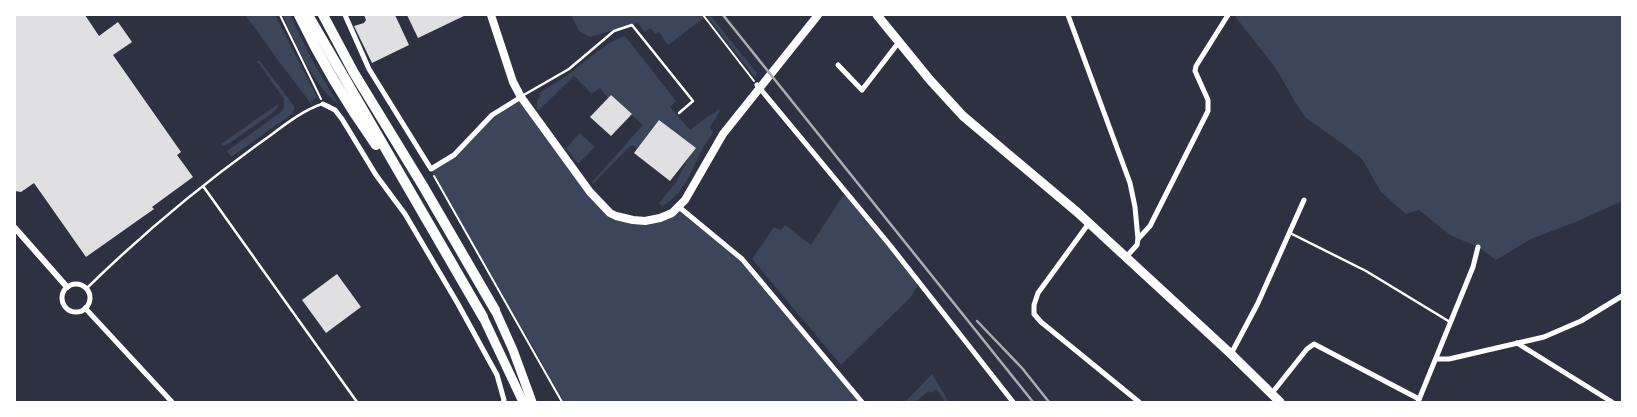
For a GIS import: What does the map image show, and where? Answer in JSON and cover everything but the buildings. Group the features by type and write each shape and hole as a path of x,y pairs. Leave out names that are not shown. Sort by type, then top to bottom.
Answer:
{"highway":[{"path":"299,15 327,69 353,112 404,182"},
{"path":"308,15 483,317"},
{"path":"323,15 354,73 423,186 495,310"}],"main road":[{"path":"491,15 521,97 590,192 610,212 623,218 644,221 660,218 679,207 690,194 715,146 818,15"},
{"path":"877,15 930,80 963,116 1089,223 1231,354 1280,402"},
{"path":"495,310 513,350 532,402"},
{"path":"483,317 523,402"}],"street":[{"path":"344,15 369,69 432,169 454,155 492,115 521,97"},
{"path":"1068,15 1130,183 1135,207 1138,239 1137,245 1126,257"},
{"path":"1138,239 1150,226 1208,111 1208,100 1195,71 1196,66 1228,15"},
{"path":"838,65 862,90 899,42"},
{"path":"757,85 888,244 1013,402"},
{"path":"323,104 335,110 342,119 376,175 421,240 497,375 504,401"},
{"path":"1231,354 1258,303 1304,200"},
{"path":"679,207 742,258 862,402"},
{"path":"1089,223 1038,293 1034,305 1034,314 1074,350 1139,402"},
{"path":"15,228 67,287"},
{"path":"1272,393 1307,349 1314,344 1419,400 1473,267 1478,247"},
{"path":"79,285 86,289 89,296 86,308 73,312 66,307 62,295 67,287 79,285"},
{"path":"1436,359 1449,359 1544,337 1565,329 1622,296"},
{"path":"86,308 172,402"},
{"path":"1517,343 1612,402"}],"lane":[{"path":"521,97 569,69 614,31 632,25 693,101 679,113"},
{"path":"86,289 147,233 203,186 296,117 323,104"},
{"path":"203,186 357,402"},
{"path":"1289,232 1366,271 1450,322"}],"path":[{"path":"280,15 323,104"},
{"path":"703,15 757,85"},
{"path":"432,169 436,181 540,359 562,402"}],"shaded area":[{"path":"247,15 275,15 317,97 311,101 312,105 277,59"},
{"path":"283,15 290,15 311,58 338,104 329,96 313,75"},
{"path":"571,15 701,15 704,18 668,45 659,32 656,34 650,28 645,32 638,23 590,37 579,31"},
{"path":"706,15 710,15 757,73 755,77"},
{"path":"1234,15 1622,15 1622,201 1578,221 1531,239 1496,260 1478,247 1450,235 1419,210 1406,214 1381,192 1362,159 1305,117 1277,70"},
{"path":"625,36 676,101 670,107 690,130 711,114 719,109 720,111 710,127 713,133 685,183 671,200 662,206 659,203 674,186 695,148 659,120 637,149 633,145 630,146 593,184 592,182 643,125 611,95 608,98 600,88 592,94 574,76 539,110 537,109 537,101 541,96 539,94 546,88 569,74 610,43"},
{"path":"257,61 260,61 294,106 294,110 292,114 231,157 227,151 281,112 284,107 284,99"},
{"path":"521,97 610,212 645,221 679,207 727,245 862,402 562,402 540,359 436,181 431,169 454,155 492,115"},
{"path":"278,104 277,109 271,114 230,143 223,146 221,144"},
{"path":"580,133 595,147 578,164 566,148"},
{"path":"844,194 918,285 910,298 841,365 752,259 774,227 781,230 785,225 811,245"},
{"path":"932,374 949,402 946,402 936,389 931,393 929,391 915,402 905,402"}],"railway":[{"path":"723,15 1033,402"},
{"path":"977,321 1022,368 1049,402"}]}
